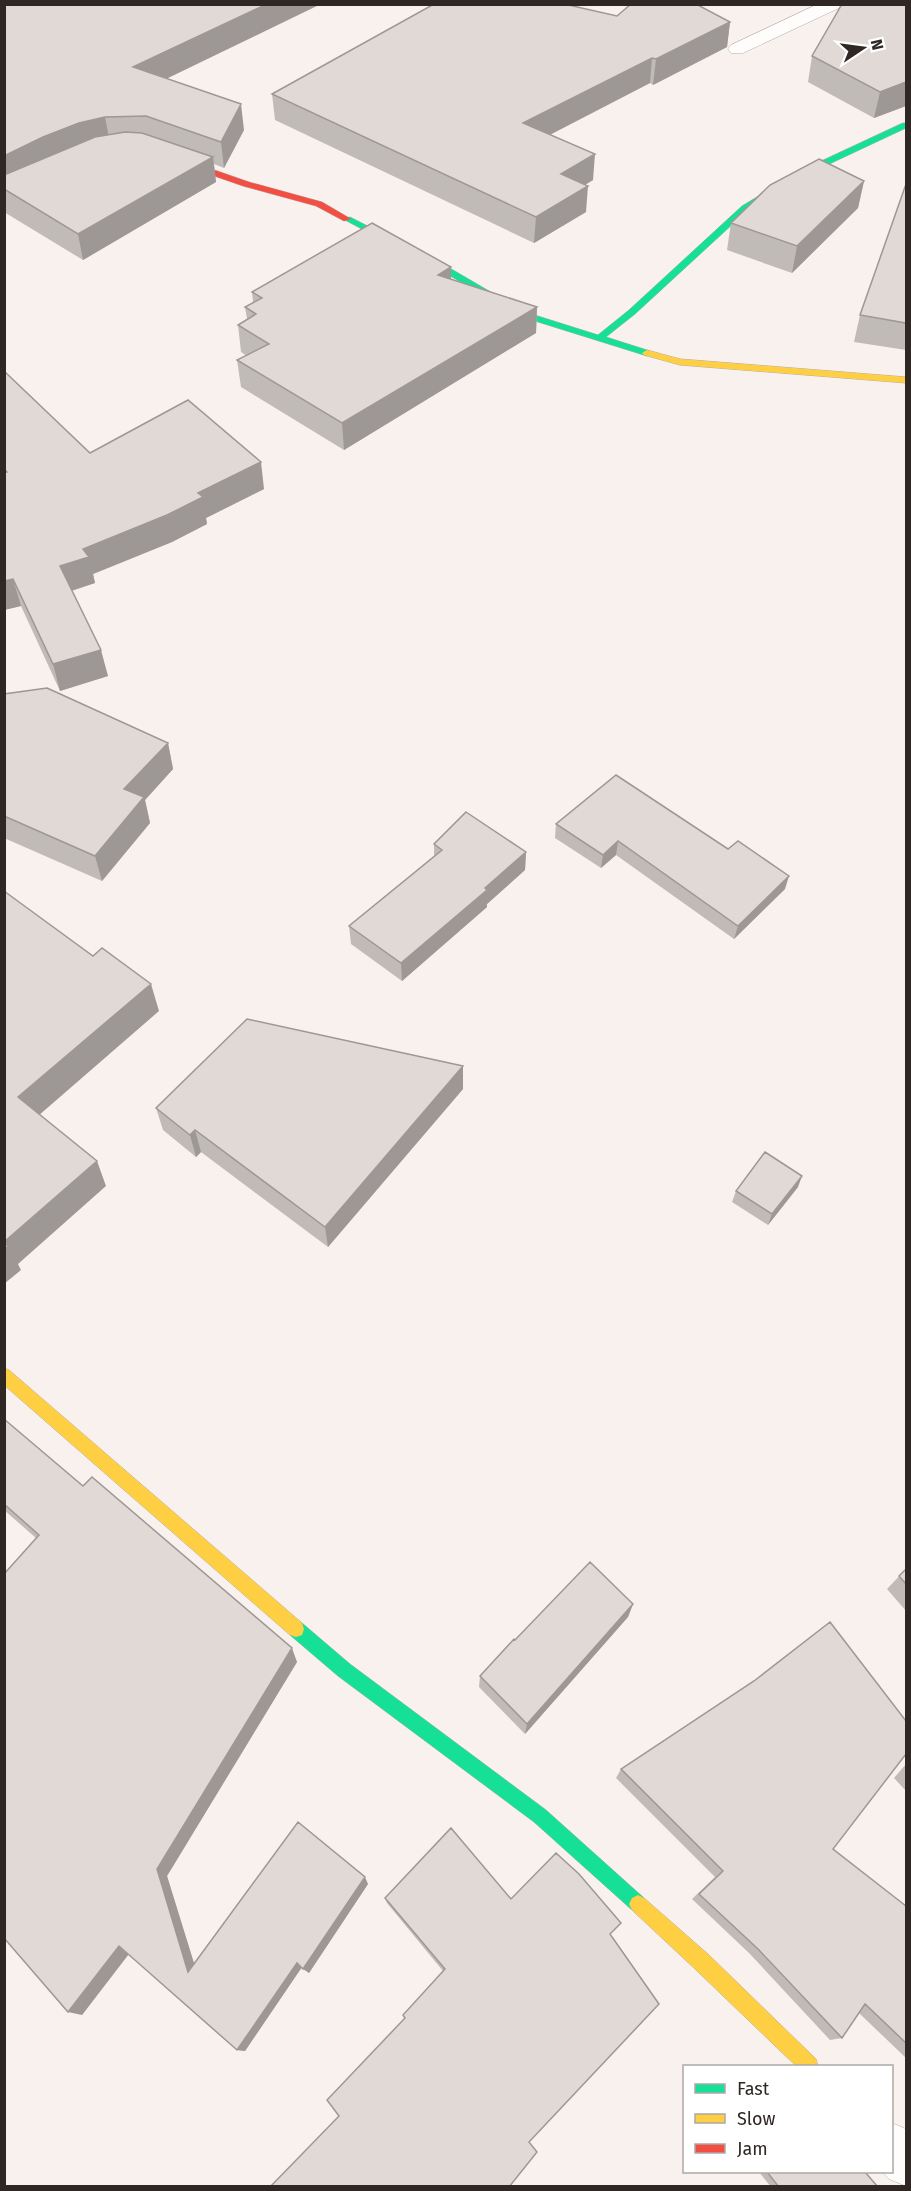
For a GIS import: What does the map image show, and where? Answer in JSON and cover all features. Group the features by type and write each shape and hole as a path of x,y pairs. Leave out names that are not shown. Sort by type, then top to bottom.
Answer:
{"street":[{"path":"737,49 833,4"},
{"path":"598,339 632,312 745,208 805,172 906,125"},
{"path":"158,153 246,184 319,204 450,272 522,314 598,339 680,362 906,380"},
{"path":"4,1375 344,1670 540,1816 702,1962 807,2065"},
{"path":"893,2149 906,2162"}],"building":[{"path":"4,4 267,4 133,67 241,104 221,142 146,116 105,117 79,123 4,156"},
{"path":"434,4 564,4 617,16 631,4 696,4 730,22 656,59 652,58 523,123 595,154 561,174 588,186 536,217 272,94"},
{"path":"842,4 906,4 906,82 880,92 812,56"},
{"path":"125,132 142,133 213,157 78,234 4,189 4,175 95,137"},
{"path":"819,159 864,181 797,246 731,223 770,185"},
{"path":"906,184 906,323 860,315"},
{"path":"372,223 451,267 438,275 537,307 342,423 237,360 269,344 238,325 256,314 245,307 262,298 252,292"},
{"path":"4,371 90,453 188,400 261,462 198,493 203,497 167,515 83,549 89,557 60,566 101,650 53,664 13,579 4,581 4,473 7,472 4,469"},
{"path":"47,688 168,743 124,789 144,797 95,856 4,816 4,694"},
{"path":"616,775 728,849 738,841 789,876 738,926 618,841 603,855 556,824"},
{"path":"466,812 526,852 485,888 487,890 401,963 349,926 442,850 434,844"},
{"path":"4,891 93,956 102,948 151,984 18,1097 97,1161 4,1242"},
{"path":"247,1019 463,1066 325,1227 195,1130 190,1135 156,1108"},
{"path":"765,1152 802,1176 772,1214 736,1191"},
{"path":"4,1419 83,1486 92,1477 292,1648 157,1869 188,1972 298,1822 365,1877 303,1969 297,1963 237,2050 119,1946 68,2012 4,1938 4,1574 39,1535 4,1504"},
{"path":"590,1562 633,1604 527,1724 480,1676"},
{"path":"906,1569 906,1584 899,1576"},
{"path":"830,1622 906,1721 906,1754 833,1849 906,1906 906,2043 865,2004 842,2038 758,1949 699,1894 723,1871 621,1769 754,1681"},
{"path":"451,1828 511,1899 556,1853 579,1874 621,1923 610,1934 659,2004 529,2142 537,2152 509,2187 270,2187 339,2116 327,2100 405,2018 403,2015 445,1969 385,1898"},
{"path":"768,2173 866,2173 878,2187 779,2187"}],"traffic: fast":[{"path":"598,339 632,312 745,208 805,172 906,125"},
{"path":"347,219 450,272 522,314 647,353"},
{"path":"296,1629 344,1670 540,1816 638,1904"}],"traffic: slow":[{"path":"647,353 680,362 906,380"},
{"path":"4,1375 296,1629"},
{"path":"638,1904 702,1962 808,2065"}],"traffic: jam":[{"path":"174,159 246,184 319,204 347,219"}]}
